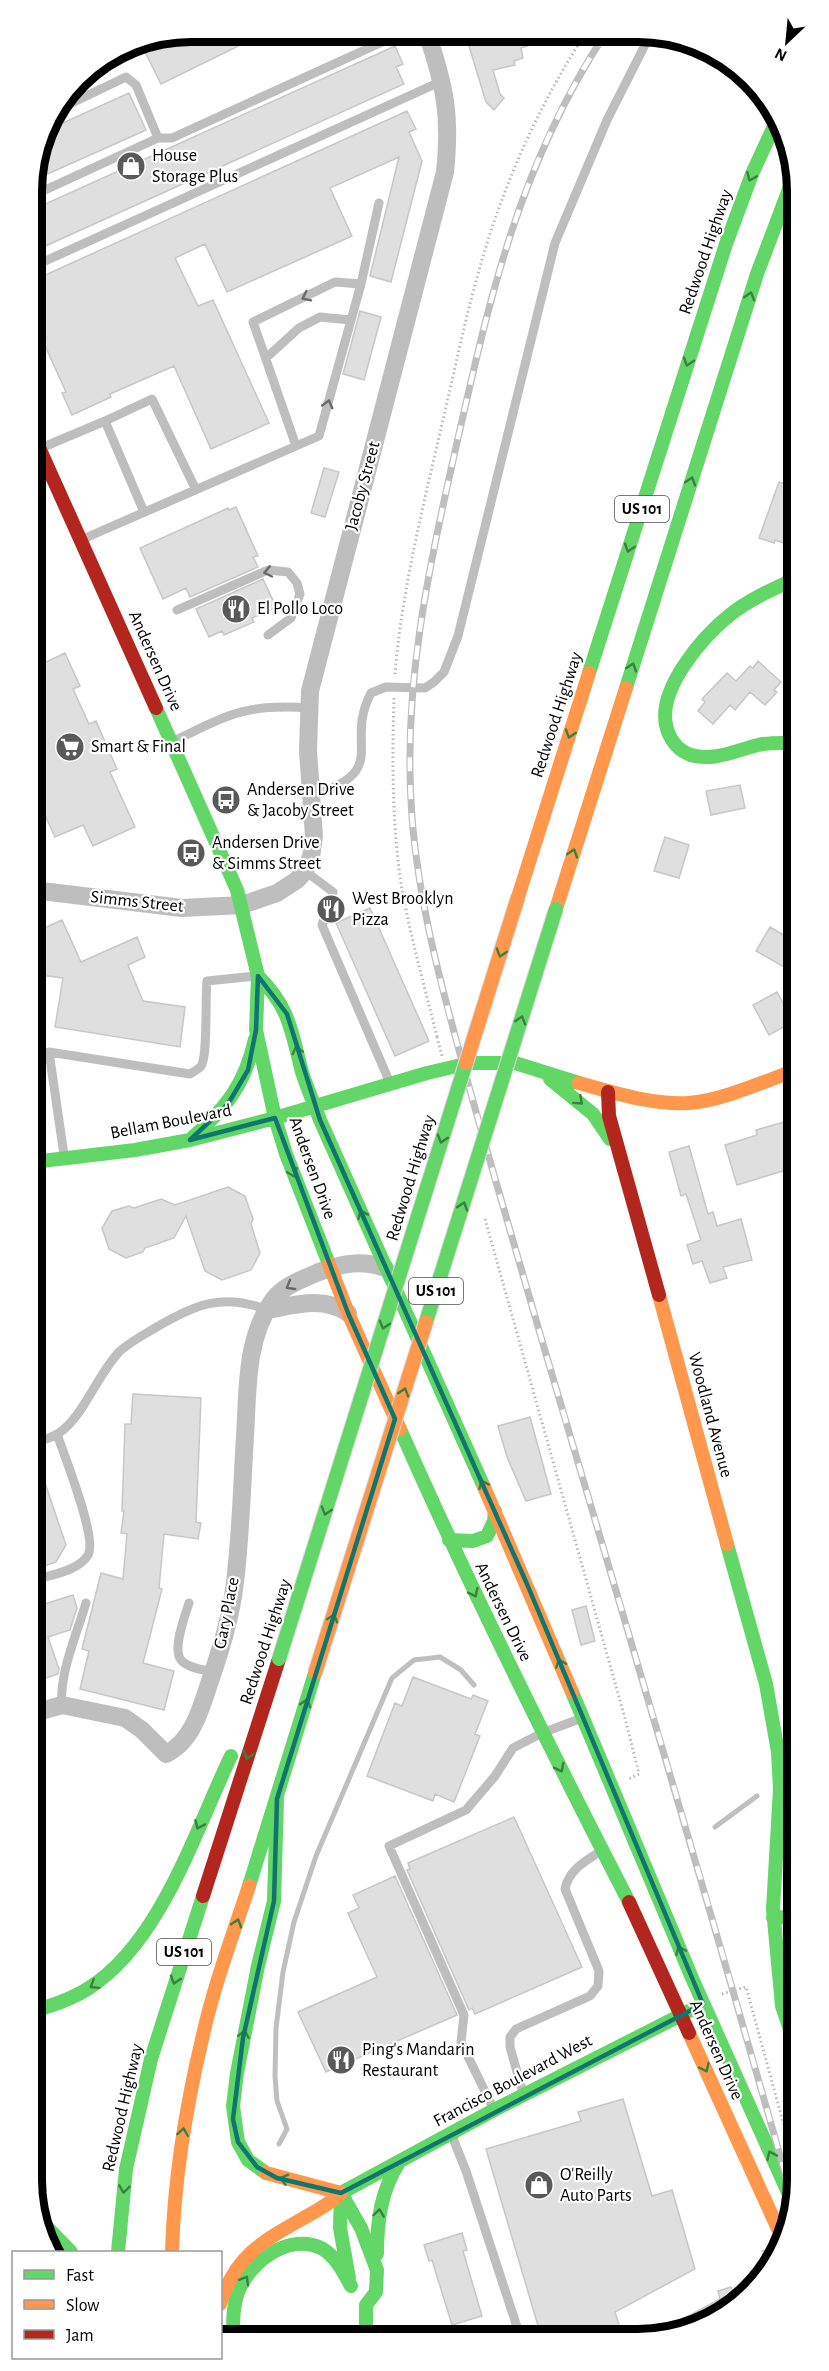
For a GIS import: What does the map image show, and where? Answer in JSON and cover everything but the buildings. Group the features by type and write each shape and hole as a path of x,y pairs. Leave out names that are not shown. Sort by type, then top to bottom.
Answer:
{"main road":[{"name":"Redwood Highway","path":"118,2251 126,2169 151,2059 726,244 752,174 773,128"},
{"name":"US 101","path":"172,2251 177,2177 197,2056 221,1971 757,274 787,195"},
{"name":"Andersen Drive","path":"42,462 81,540 231,873 242,905 258,976 256,1030 275,1118 285,1154 348,1313 449,1540 542,1733 632,1908 778,2230"},
{"path":"787,583 747,603 723,621 689,662 665,707 666,722 672,739 679,748 694,756 712,757 756,745 787,743"},
{"name":"Andersen Drive","path":"258,976 272,990 287,1014 314,1106 495,1510 703,2004 787,2190"},
{"path":"190,1140 217,1115 237,1092 248,1070 256,1030"},
{"path":"314,1106 390,1083 470,1063 515,1062 608,1092 650,1101 691,1103 714,1098 787,1073"},
{"path":"532,1066 571,1094 593,1114 603,1126 621,1157"},
{"name":"Woodland Avenue","path":"608,1092 609,1116 766,1684 774,1722 780,1789 773,1918 782,2006 787,2021"},
{"name":"Bellam Boulevard","path":"42,1161 126,1152 190,1140 314,1106"},
{"path":"449,1540 472,1542 487,1536 494,1521 495,1510"},
{"path":"42,2008 70,1999 100,1982 118,1967 142,1940 169,1891 210,1800 279,1659"},
{"path":"277,1799 274,1901 243,2038 234,2099 235,2131 238,2142 249,2160 266,2173 340,2193 361,2228 376,2270"},
{"path":"773,1918 787,1917"},
{"name":"Francisco Boulevard West","path":"222,2298 229,2277 244,2257 261,2242 328,2204 340,2193 494,2110 703,2004"},
{"path":"366,2329 366,2306 376,2292 378,2210 388,2181 400,2162"},
{"path":"340,2193 340,2228 351,2286"},
{"path":"51,2232 69,2251"},
{"path":"233,2329 234,2307 241,2285 255,2266 280,2249 299,2244 317,2246 330,2255 359,2301 366,2306"}],"street":[{"name":"Jacoby Street","path":"305,871 311,857 314,836 308,742 310,691 316,661 445,172 448,124 442,81 430,42"},
{"path":"242,905 277,893 297,880 305,871"},
{"name":"Simms Street","path":"42,891 182,908 242,905"},
{"name":"Gary Place","path":"42,1711 62,1705 125,1718 142,1730 166,1754 188,1735 202,1706 228,1628 236,1580 249,1366 253,1345 267,1310 281,1291 290,1285 331,1268 365,1262 385,1268"},
{"path":"267,1310 322,1302 348,1313"}],"lane":[{"path":"42,191 158,138 171,138 382,42"},
{"path":"311,796 333,789 353,776 359,766 362,723 365,705 371,693 394,686 425,688 435,682 444,672 454,645 555,243 607,120 646,42"},
{"path":"70,104 126,77 136,85 158,138"},
{"path":"42,262 442,81"},
{"path":"81,540 319,436 361,284 379,203"},
{"path":"296,446 253,322 335,282 361,284"},
{"path":"267,357 299,328 320,317 350,320"},
{"path":"42,447 152,399 196,490"},
{"path":"105,421 144,512"},
{"path":"177,610 268,570 288,572 297,582 300,594 291,618 268,635"},
{"path":"172,742 228,714 279,706 309,708"},
{"path":"305,871 333,891 322,925 390,1083"},
{"path":"42,1054 49,1052 190,1074 202,1065 205,1056 207,981 258,976"},
{"path":"49,1052 65,1158"},
{"path":"42,1440 57,1434 70,1422 120,1351 165,1322 186,1311 217,1301 235,1300 251,1303 267,1310"},
{"path":"42,1577 81,1563 89,1555 91,1546 88,1525 57,1434"},
{"path":"62,1705 64,1675 86,1603"},
{"path":"189,1603 178,1644 178,1653 181,1660 188,1665 213,1672"},
{"path":"494,2110 461,2042 464,2015 389,1846 466,1810 495,1776 513,1748 582,1717"},
{"path":"523,2095 510,2048 510,2037 516,2029 590,1996 598,1986 599,1971 565,1889 567,1880 576,1868 602,1850"},
{"path":"451,2133 466,2171 518,2329"}],"path":[{"path":"437,1037 406,908 393,802 394,686 398,646 416,537 478,274 498,209 522,151 549,95 580,42"},
{"path":"482,1210 639,1774 611,1786"},
{"path":"716,1995 746,1987 787,2136"}],"highlighted area":[{"path":"258,976 287,1014 320,1120 527,1584 703,2004 341,2193 277,2178 257,2167 238,2142 233,2119 243,2038 274,1901 277,1799 395,1419 348,1313 275,1118 190,1140 228,1104 248,1070 256,1030"}],"waterway":[{"path":"279,2144 287,2129 277,2101 275,2077 276,2028 283,1972 294,1922 316,1856 392,1678 414,1660 440,1657 461,1670 474,1685"},
{"path":"715,1827 757,1796"}],"railway":[{"path":"600,42 575,83 550,133 529,183 495,285 482,337 436,540 420,631 411,723 412,817 426,918 459,1050 787,2181"}],"traffic: fast":[{"path":"589,673 726,244 752,174 773,128"},
{"path":"626,688 757,274 787,195"},
{"path":"787,583 731,614 708,636 695,650 675,682 668,698 665,714 667,729 673,741 683,751 699,757 716,756 763,744 787,743"},
{"path":"156,708 237,890 258,976 256,1030 275,1118 286,1154 329,1264"},
{"path":"426,1322 556,909"},
{"path":"258,976 277,999 288,1020 304,1078 320,1120 484,1487"},
{"path":"193,1137 216,1115 233,1094 246,1069 255,1039"},
{"path":"279,1659 466,1063"},
{"path":"42,1161 135,1150 190,1140 470,1063 515,1063 579,1083"},
{"path":"550,1079 593,1114 610,1139"},
{"path":"400,1429 511,1667 629,1902"},
{"path":"449,1540 473,1541 487,1536 494,1521 495,1511"},
{"path":"727,1544 766,1684 778,1752 780,1789 773,1909 782,2006 787,2021"},
{"path":"249,1886 315,1673"},
{"path":"572,1692 692,1978 787,2190"},
{"path":"42,2008 69,1999 89,1988 114,1968 136,1943 174,1883 231,1756"},
{"path":"266,2173 248,2160 238,2142 233,2106 237,2073 258,1966 274,1901 277,1799"},
{"path":"118,2251 126,2169 151,2059 203,1896"},
{"path":"773,1918 787,1917"},
{"path":"341,2193 494,2110 695,2008"},
{"path":"377,2254 381,2206 388,2183 400,2161"},
{"path":"341,2193 361,2228 377,2270 376,2292 366,2305 366,2329"},
{"path":"341,2193 340,2228 349,2278"},
{"path":"51,2232 70,2251"},
{"path":"233,2329 236,2301 245,2279 263,2259 285,2247 298,2244 323,2249 336,2261 351,2286"}],"traffic: slow":[{"path":"518,897 589,673"},
{"path":"556,909 626,688"},
{"path":"466,1063 518,897"},
{"path":"579,1083 647,1100 689,1103 729,1095 787,1073"},
{"path":"329,1264 348,1313 400,1429"},
{"path":"659,1295 727,1544"},
{"path":"315,1673 426,1322"},
{"path":"484,1487 572,1692"},
{"path":"172,2251 178,2170 197,2062 207,2016 249,1886"},
{"path":"689,2033 778,2230"},
{"path":"222,2299 233,2274 251,2252 274,2235 323,2207 341,2193 266,2173"}],"traffic: jam":[{"path":"42,454 156,708"},
{"path":"608,1092 609,1116 659,1295"},
{"path":"203,1896 279,1659"},
{"path":"629,1902 689,2033"}],"place":[{"name":"House Storage Plus","path":"131,166"},
{"name":"El Pollo Loco","path":"236,609"},
{"name":"Smart & Final","path":"70,747"},
{"name":"Andersen Drive & Jacoby Street","path":"226,800"},
{"name":"Andersen Drive & Simms Street","path":"191,853"},
{"name":"West Brooklyn Pizza","path":"331,909"},
{"name":"Ping's Mandarin Restaurant","path":"341,2060"},
{"name":"O'Reilly Auto Parts","path":"539,2185"}]}
